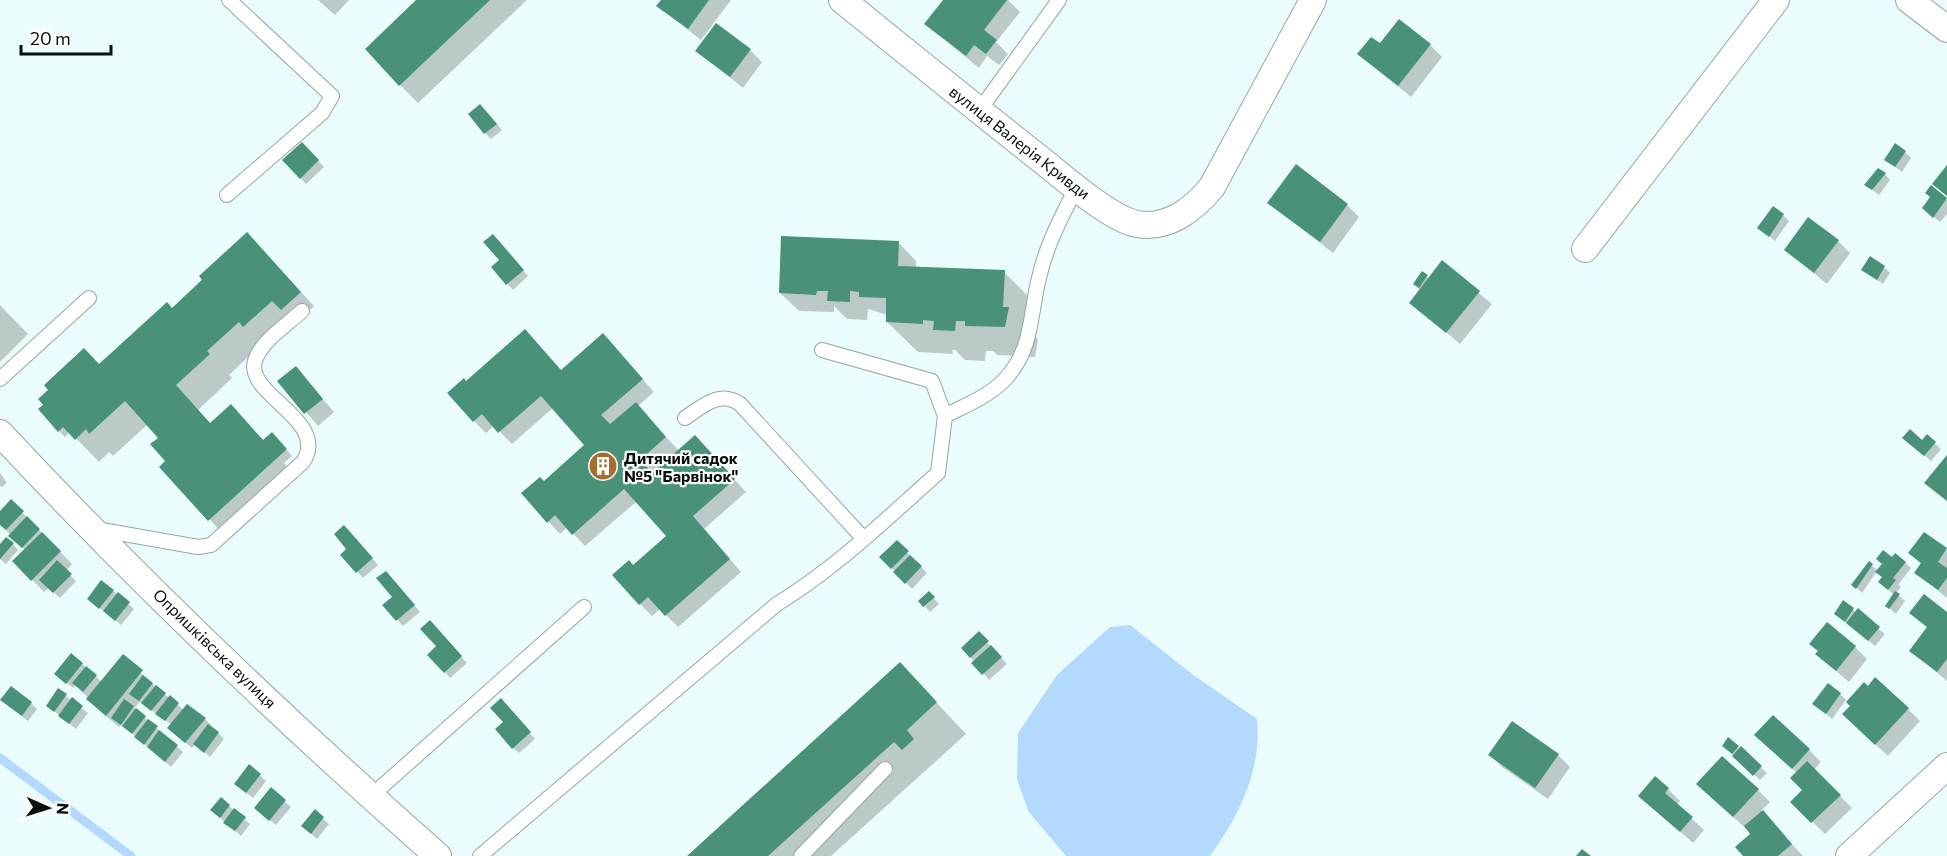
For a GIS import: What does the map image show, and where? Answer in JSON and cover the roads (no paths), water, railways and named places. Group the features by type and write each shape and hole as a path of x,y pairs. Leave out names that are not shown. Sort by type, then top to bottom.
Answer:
{"street":[{"name":"вулиця Валерія Кривди","path":"842,0 1076,189 1119,217 1135,224 1150,225 1187,212 1212,188 1313,0"},
{"path":"1585,249 1776,0"},
{"path":"1909,0 1947,29"},
{"name":"Опришківська вулиця","path":"0,433 87,527 370,797 438,856"},
{"path":"1850,856 1947,766"}],"lane":[{"path":"227,195 322,113 332,96 229,0"},
{"path":"979,111 1059,0"},
{"path":"945,416 989,392 1006,378 1020,359 1028,341 1039,278 1048,247 1076,189"},
{"path":"0,379 89,298"},
{"path":"87,527 198,547 211,545 303,462 309,452 309,440 304,430 260,381 254,371 255,359 261,349 302,311"},
{"path":"480,856 777,604 813,582 938,473 945,416 932,381 822,350"},
{"path":"685,418 721,397 731,398 740,404 864,539"},
{"path":"370,797 584,607"},
{"path":"801,856 885,769"}],"water":[{"path":"1130,625 1192,674 1257,719 1256,756 1246,792 1221,841 1210,856 1066,856 1028,811 1017,779 1018,733 1057,675 1110,627"}],"waterway":[{"path":"0,758 131,856"}],"place":[{"name":"Дитячий садок №5 \"Барвінок\"","path":"603,466"}]}
